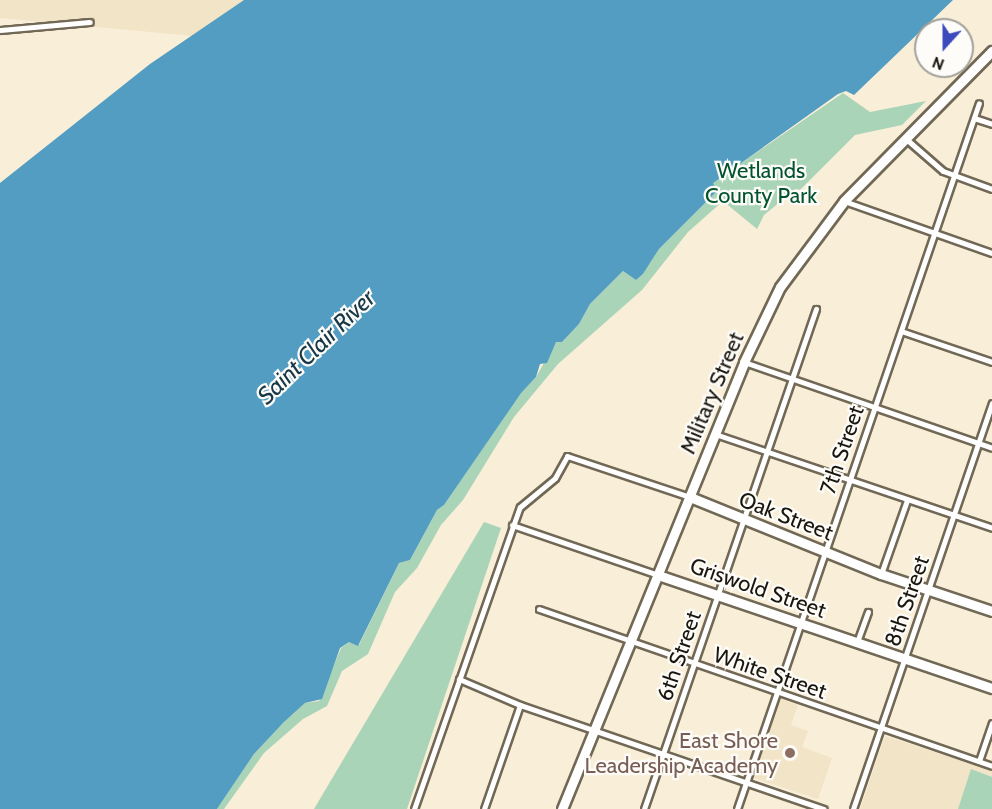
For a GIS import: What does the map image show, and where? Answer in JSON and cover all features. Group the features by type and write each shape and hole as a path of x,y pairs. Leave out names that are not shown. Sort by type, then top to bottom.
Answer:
{"main road":[{"name":"Military Street","path":"562,809 744,362 780,287 844,201 992,51"},
{"name":"Oak Street","path":"690,497 881,574 992,612"},
{"name":"Griswold Street","path":"658,575 992,688"}],"street":[{"path":"0,30 90,22"},
{"name":"7th Street","path":"737,809 979,103"},
{"path":"974,118 992,124"},
{"path":"905,138 936,166 992,189"},
{"path":"844,201 992,253"},
{"name":"6th Street","path":"644,809 816,309"},
{"path":"901,330 992,362"},
{"path":"744,362 992,448"},
{"name":"8th Street","path":"853,809 992,403"},
{"path":"715,434 992,528"},
{"name":"Oak Street","path":"512,525 519,507 555,478 567,456 690,497"},
{"path":"881,574 907,500"},
{"path":"414,809 512,525"},
{"name":"Griswold Street","path":"512,525 658,575"},
{"name":"White Street","path":"539,609 693,665 992,766"},
{"path":"857,642 868,612"},
{"path":"459,679 520,705 824,809"},
{"path":"484,809 520,705"},
{"path":"979,761 992,723"}],"shaded area":[{"path":"0,0 244,0 193,36 0,18"},
{"name":"East Shore Leadership Academy","path":"780,699 798,705 791,725 808,731 802,747 832,758 818,799 754,778"},
{"path":"885,736 992,771 992,809 860,809"}],"green space":[{"name":"Wetlands County Park","path":"843,93 870,112 926,101 902,125 855,135 800,190 796,189 764,215 757,229 723,201 688,232 642,290 558,364 514,417 463,500 441,525 417,568 395,592 368,654 342,671 327,706 303,719 264,753 224,809 217,809 254,754 284,722 305,703 319,701 341,648 349,642 359,645 399,563 410,560 437,510 444,505 520,393 536,377 556,342 562,342 579,324 590,304 623,271 636,280 643,274 659,249 717,191 712,183"},
{"path":"484,522 501,528 407,809 314,809"},
{"path":"971,769 992,777 992,809 958,809"}],"water":[{"name":"Saint Clair River","path":"244,0 953,0 934,18 914,18 914,37 854,95 846,91 838,94 713,183 717,191 659,249 643,274 636,280 623,271 590,304 579,324 562,342 556,342 547,363 540,364 536,377 521,393 444,505 437,510 410,560 399,563 358,646 349,642 340,648 322,699 305,703 284,722 254,754 217,809 0,809 0,183 150,64"}],"place":[{"name":"East Shore Leadership Academy","path":"790,753"}]}
